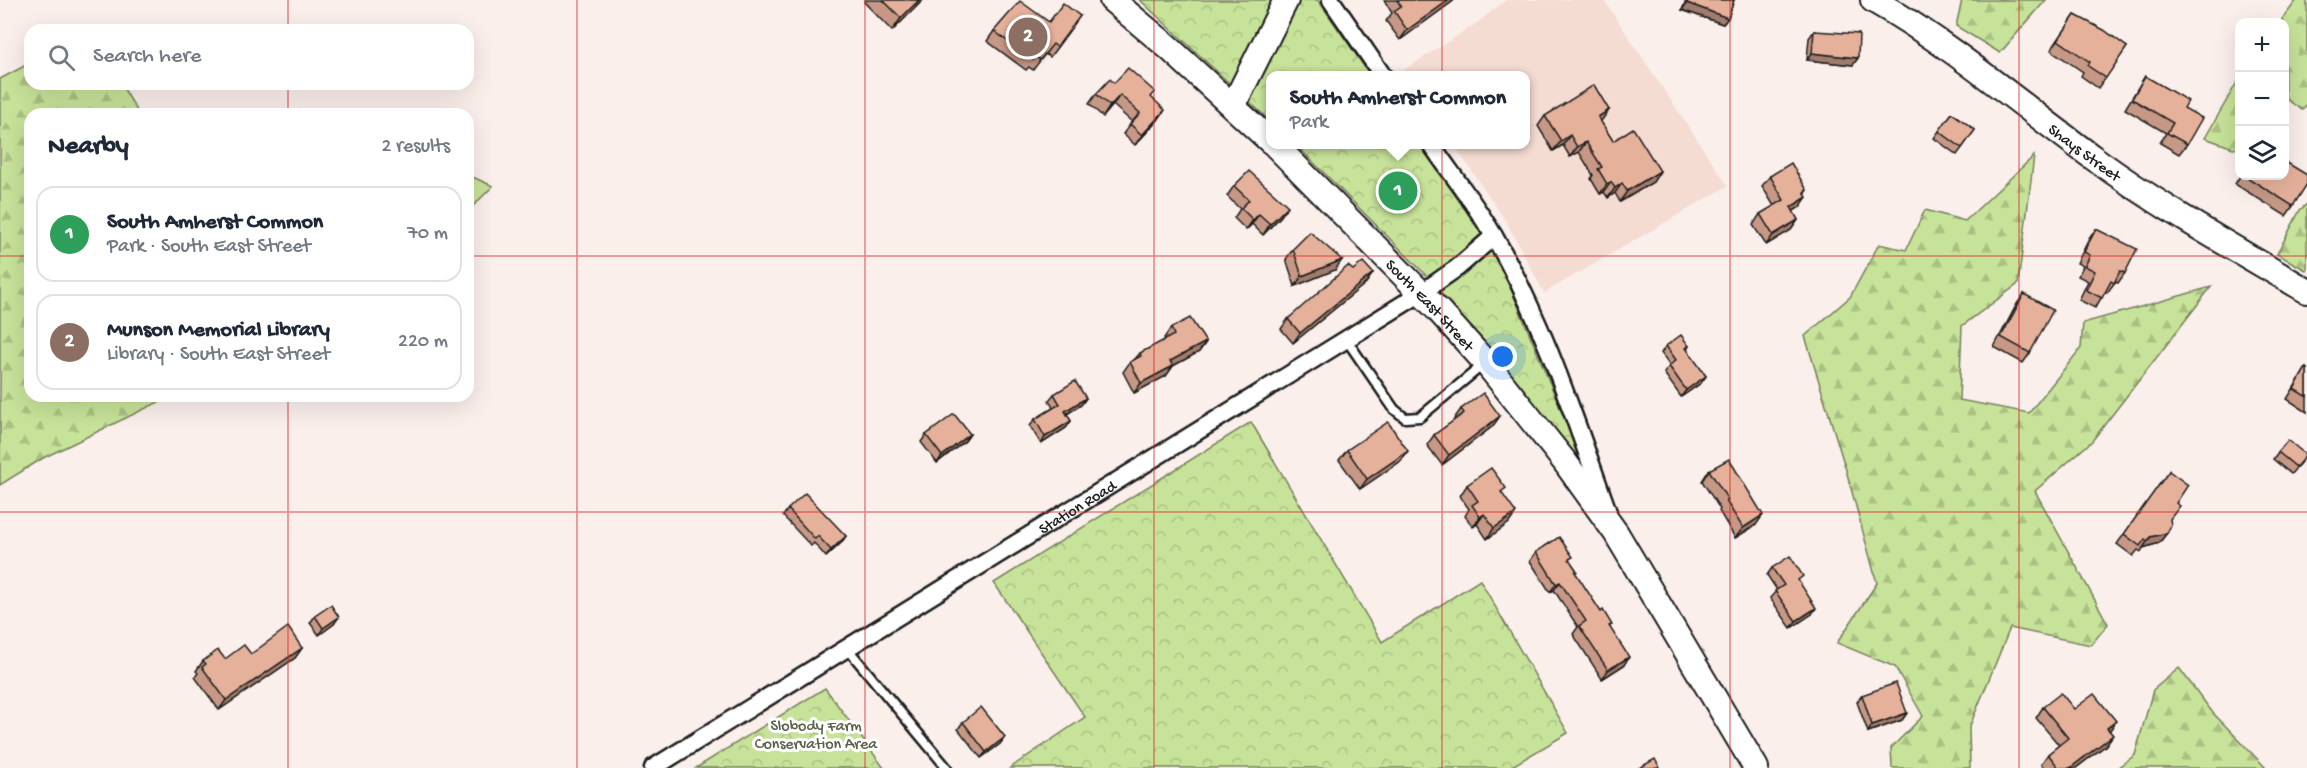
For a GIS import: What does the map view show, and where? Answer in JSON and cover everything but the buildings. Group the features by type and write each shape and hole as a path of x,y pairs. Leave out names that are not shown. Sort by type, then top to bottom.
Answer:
{"main road":[{"name":"South East Street","path":"1112,0 1266,137"},
{"path":"1233,106 1286,0"},
{"name":"Shays Street","path":"1873,0 1926,32 2096,160 2159,202 2307,291"},
{"name":"South East Street","path":"1278,149 1388,256 1486,363 1565,462 1616,533 1756,768"}],"street":[{"path":"1331,0 1380,71"},
{"name":"South East Street","path":"1434,149 1494,236 1556,371 1616,533"},
{"name":"Station Road","path":"652,768 1421,293 1457,268 1494,236"}],"lane":[{"path":"1346,338 1394,409 1405,418 1419,417 1486,363"},
{"path":"847,648 947,768"}],"shaded area":[{"path":"1506,0 1604,0 1728,186 1544,293 1506,221 1457,149 1530,149 1530,71 1404,70 1477,23"}],"green space":[{"path":"1140,0 1318,0 1367,71 1266,71 1266,117"},
{"path":"1962,0 2046,0 2000,53 1956,26"},
{"path":"2297,0 2307,0 2307,104 2302,110 2289,101 2289,18 2283,18"},
{"path":"24,66 24,90 125,90 135,108 24,108 24,402 159,402 43,458 0,485 0,79"},
{"path":"2235,86 2235,148 2205,138"},
{"path":"1300,149 1423,149 1491,241 1578,451 1577,457 1423,272"},
{"path":"2034,156 2018,284 1962,326 1959,400 2029,413 2081,348 2083,323 2211,287 2092,441 2035,491 2108,624 2091,645 2010,628 1969,728 1970,768 1892,768 1891,748 1923,716 1895,667 1837,643 1877,583 1846,470 1805,336 1850,297 1879,244 1906,250 1925,210 1965,221"},
{"path":"474,178 493,186 474,205"},
{"path":"2307,204 2306,270 2277,254 2300,210"},
{"path":"1251,422 1382,642 1480,580 1568,733 1512,766 1513,768 1010,768 1085,717 994,583"},
{"path":"2179,668 2213,713 2266,768 2117,768 2135,755 2153,690"},
{"name":"Slobody Farm Conservation Area","path":"825,688 884,768 696,768"}],"place":[{"name":"Munson Memorial Library","path":"1028,37"},
{"name":"South Amherst Common","path":"1398,191"}]}
